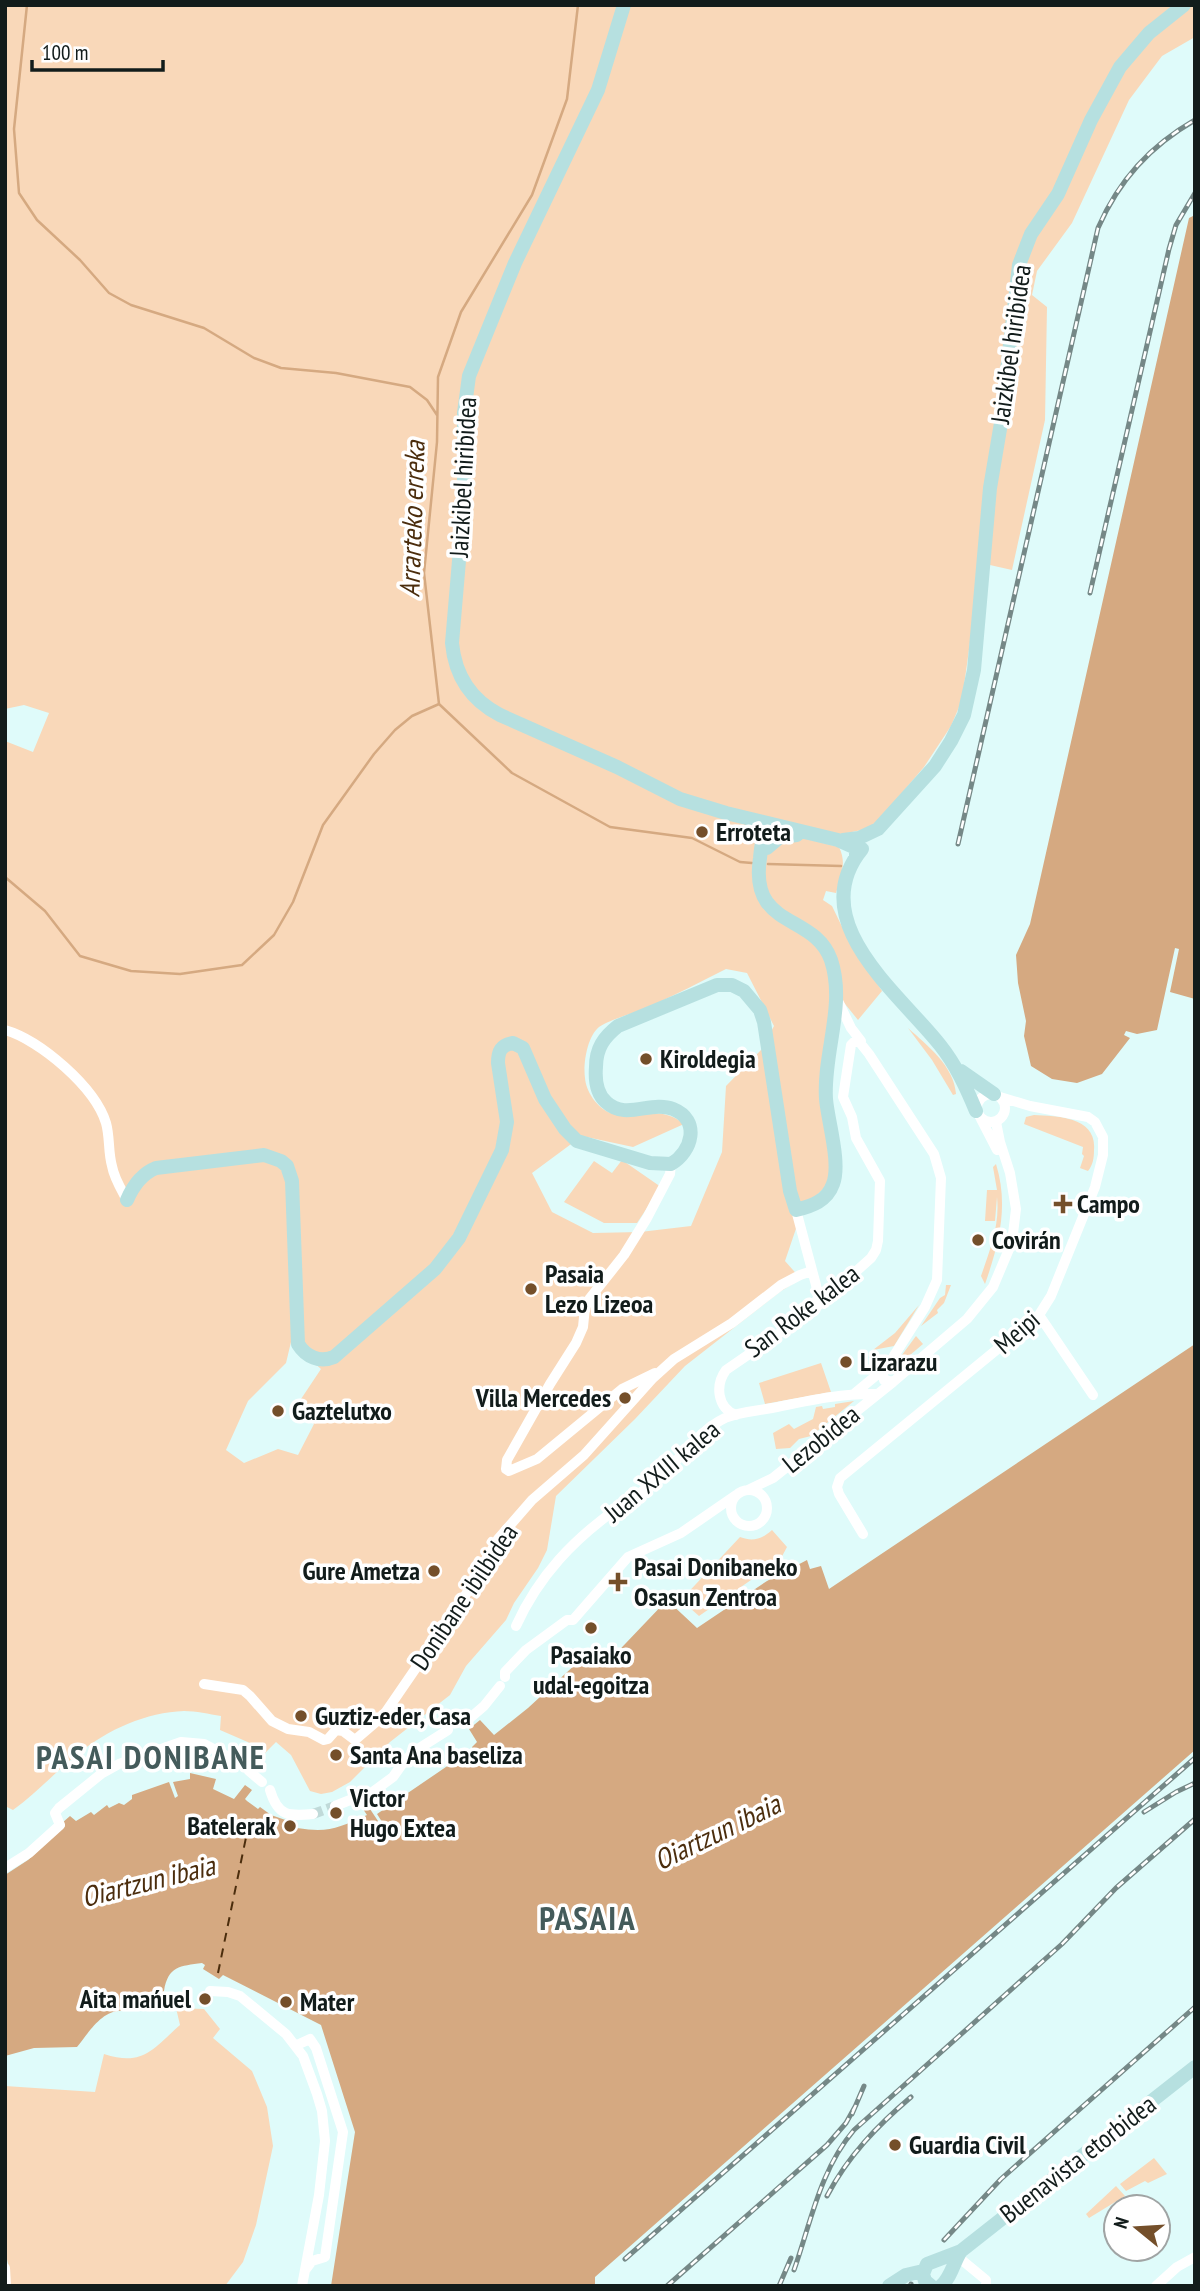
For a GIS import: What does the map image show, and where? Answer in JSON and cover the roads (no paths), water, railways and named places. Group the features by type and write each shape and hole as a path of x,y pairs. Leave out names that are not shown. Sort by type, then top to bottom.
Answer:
{"street":[{"name":"Jaizkibel hiribidea","path":"624,5 598,90 514,263 469,376 464,413 464,502 453,652 467,687 478,701 492,711 617,767 680,799 761,824"},
{"name":"Jaizkibel hiribidea","path":"855,857 935,766 959,726 968,702 977,646 990,488 1001,423 1016,281 1024,249 1058,194 1095,111 1120,67 1149,33 1184,5"},
{"path":"765,846 760,833 761,824 838,840 854,846 857,850 848,870 843,892 848,926 864,955 890,991 939,1043 957,1068 979,1115 988,1122 1000,1118 1005,1105 997,1095 957,1068"},
{"path":"838,840 859,838 878,830"},
{"path":"855,857 839,847 796,832 780,837 765,846 759,863 760,887 771,908 813,934 828,952 842,1012 934,1154 942,1178 937,1280 925,1307 887,1367 883,1378 892,1382"},
{"path":"127,1200 134,1185 156,1168 256,1155 281,1161 291,1172 292,1181 298,1344 310,1356 326,1361 334,1357 435,1269 459,1238 502,1150 507,1122 498,1063 498,1053 502,1047 513,1043 523,1048 545,1098 565,1129 577,1141 650,1163 671,1164 686,1152 689,1144 691,1129 685,1117 671,1108 632,1111 609,1105 603,1099 596,1082 597,1052 607,1035 618,1026 708,987 724,984 737,986 754,1001 765,1022 790,1191 818,1297 812,1311"},
{"path":"796,1210 819,1202 830,1190 835,1172 826,1094 836,993"},
{"path":"5,1030 37,1045 74,1075 91,1095 105,1121 111,1164 127,1200"},
{"name":"San Roke kalea","path":"736,1415 728,1411 719,1394 719,1382 726,1370 812,1311 871,1258 878,1246 880,1181 856,1138 852,1117 843,1097 850,1047 858,1040"},
{"path":"979,1115 978,1101 981,1097 997,1095"},
{"name":"Meipi","path":"863,1534 837,1490 842,1475 1039,1315 1051,1296 1095,1187 1104,1146 1100,1129 1088,1117 1040,1108 997,1095"},
{"name":"Meipi","path":"1000,1118 1040,1108"},
{"name":"Lezobidea","path":"979,1115 997,1151 1002,1168 1008,1203 1009,1249"},
{"name":"Lezobidea","path":"748,1490 773,1478 892,1382 977,1309 993,1287 1015,1228 1015,1196 1000,1118"},
{"path":"662,1369 622,1389 537,1459 509,1471 506,1469 507,1460 576,1343 583,1327 585,1307 647,1219 670,1174 671,1164"},
{"name":"Donibane ibilbidea","path":"204,1684 243,1690 272,1721 288,1729 309,1732 324,1740 336,1730 340,1730 355,1740 383,1716 462,1601 498,1539 532,1500 584,1455 674,1359 732,1323 780,1285 812,1271"},
{"path":"1039,1315 1093,1395"},
{"path":"862,1406 863,1398 855,1394 887,1367"},
{"name":"Juan XXIII kalea","path":"516,1626 527,1601 564,1552 589,1530 651,1485 706,1431 726,1418 855,1394 877,1394"},
{"name":"Lezobidea","path":"765,1500 773,1478"},
{"path":"463,1724 475,1715 502,1681 505,1672 526,1650 567,1620 573,1620 622,1562 641,1550 681,1533 736,1495 748,1490 758,1493 765,1500 767,1508 762,1520 755,1525 738,1523 732,1515 731,1504 736,1495"},
{"path":"335,1806 350,1800 359,1802 393,1777 405,1760 418,1749 448,1730"},
{"path":"5,1868 29,1853 60,1825 55,1814 59,1808 101,1774 119,1764 181,1742 204,1744 236,1762"},
{"path":"249,1771 266,1786 280,1811 293,1816 313,1814"},
{"path":"210,1990 240,1996 286,2034 297,2045 317,2094 325,2141 319,2195 302,2286"},
{"path":"297,2045 310,2039 316,2048 343,2132 326,2257 312,2261 306,2269"},
{"name":"Buenavista etorbidea","path":"889,2286 906,2275 923,2270 927,2264 959,2253 1195,2067"},
{"path":"959,2253 986,2280 986,2286"},
{"name":"Buenavista etorbidea","path":"941,2286 948,2280 959,2253"},
{"path":"1156,2286 1177,2267 1195,2257"},
{"path":"939,2260 946,2264 950,2272"},
{"path":"5,2268 6,2286"},
{"path":"923,2270 925,2281 931,2286"}],"water":[{"path":"1195,215 1195,999 1170,992 1179,949 1175,948 1157,1030 1137,1034 1126,1031 1124,1035 1130,1038 1102,1074 1077,1083 1052,1079 1031,1066 1024,1036 1026,1021 1018,983 1016,955 1030,924 1189,218"},
{"name":"Oiartzun ibaia","path":"1195,1344 1195,1750 595,2277 595,2286 331,2286 355,2132 321,2025 223,1975 219,1979 203,1969 205,1965 202,1963 181,1967 172,1972 164,1991 144,2008 137,2001 125,2011 110,2013 104,2017 77,2047 34,2048 5,2056 5,1875 28,1860 65,1826 62,1823 70,1816 76,1821 91,1812 94,1815 107,1805 109,1808 119,1803 124,1805 132,1799 132,1795 169,1782 175,1798 178,1796 173,1782 190,1779 190,1773 216,1779 213,1789 234,1799 245,1785 252,1790 245,1799 247,1801 271,1815 297,1824 297,1828 326,1830 341,1826 367,1815 363,1809 368,1806 382,1827 384,1825 377,1814 465,1754 467,1756 474,1752 472,1747 477,1742 469,1729 480,1720 494,1735 590,1651 605,1665 667,1600 697,1628 767,1581 807,1560 810,1569 821,1566 829,1589"}],"waterway":[{"path":"27,5 14,129 19,193 37,220 80,260 109,293 131,305 204,328 254,358 281,368 336,373 410,387 427,400 437,415"},
{"name":"Arrarteko erreka","path":"578,5 567,99 532,195 461,312 438,377 437,442 424,573 439,704 512,773 610,827 692,838 740,862 752,863"},
{"path":"5,877 45,911 80,956 131,971 180,974 242,965 274,935 293,902 323,825 374,754 395,730 412,716 439,704"},
{"name":"Arrarteko erreka","path":"768,864 841,866"}],"tunnel":[{"path":"313,1814 335,1806"}],"railway":[{"path":"958,844 1098,228 1116,195 1138,166 1164,141 1195,120"},
{"path":"1090,593 1169,249 1176,225 1195,193"},
{"path":"625,2259 1195,1758"},
{"path":"1144,1812 1195,1783"},
{"path":"794,2270 825,2179 842,2146 854,2130 1062,1944 1116,1888 1195,1819"},
{"path":"944,2240 1001,2179 1195,2007"},
{"path":"852,2114 864,2086"},
{"path":"827,2196 864,2142 911,2097"},
{"path":"667,2286 827,2145 846,2123 856,2105"},
{"path":"779,2286 791,2258"}],"place":[{"name":"Erroteta","path":"702,832"},
{"name":"Kiroldegia","path":"646,1059"},
{"name":"Campo","path":"1063,1204"},
{"name":"Covirán","path":"978,1240"},
{"name":"Pasaia Lezo Lizeoa","path":"531,1289"},
{"name":"Lizarazu","path":"846,1362"},
{"name":"Villa Mercedes","path":"625,1398"},
{"name":"Gaztelutxo","path":"278,1411"},
{"name":"Gure Ametza","path":"434,1571"},
{"name":"Pasai Donibaneko Osasun Zentroa","path":"618,1582"},
{"name":"Pasaiako udal-egoitza","path":"591,1628"},
{"name":"Guztiz-eder, Casa","path":"301,1716"},
{"name":"Santa Ana baseliza","path":"336,1755"},
{"name":"Victor Hugo Extea","path":"336,1813"},
{"name":"Batelerak","path":"290,1826"},
{"name":"Aita mańuel","path":"205,1999"},
{"name":"Mater","path":"286,2002"},
{"name":"Guardia Civil","path":"895,2145"}],"district":[{"name":"PASAI DONIBANE","path":"151,1757"},
{"name":"PASAIA","path":"588,1918"}]}
